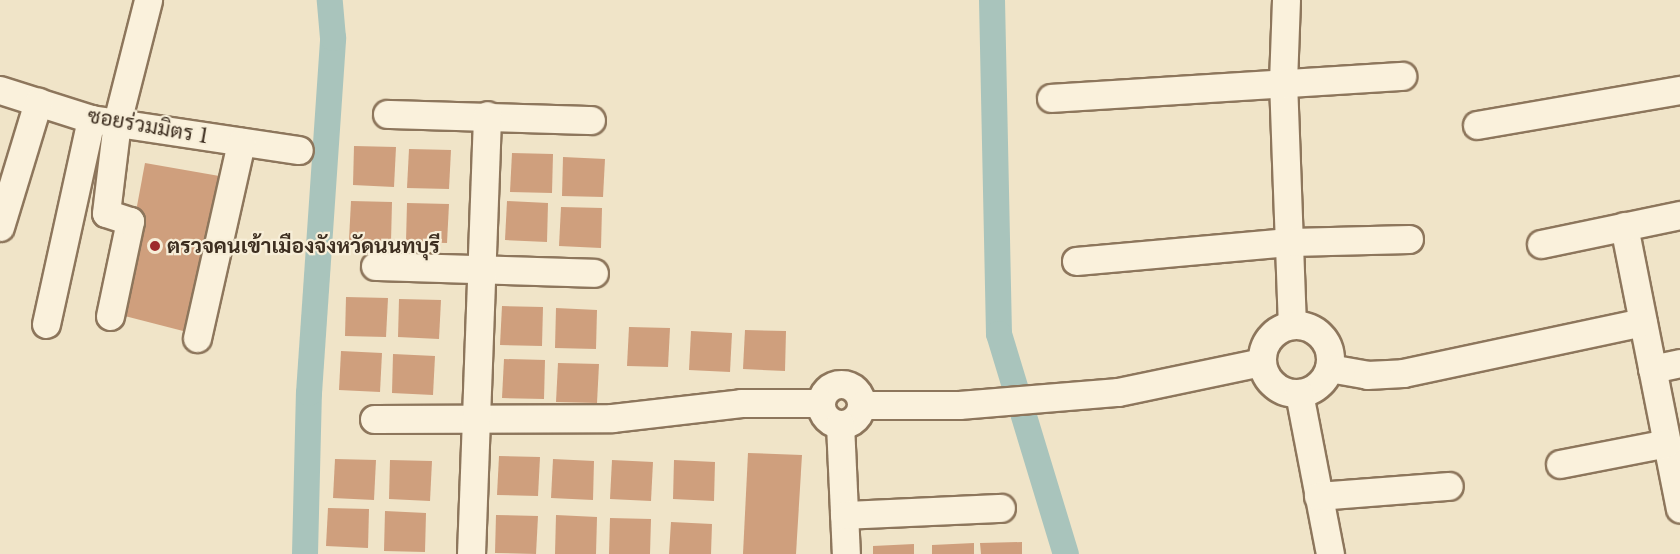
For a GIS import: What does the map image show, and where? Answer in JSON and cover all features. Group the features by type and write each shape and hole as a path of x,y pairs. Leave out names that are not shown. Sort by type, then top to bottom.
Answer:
{"street":[{"path":"110,316 130,220 106,213 117,122 148,0"},
{"path":"1286,0 1283,81 1291,242 1292,324"},
{"path":"1052,99 1283,81 1402,76"},
{"name":"ซอยร่วมมิตร 1","path":"0,90 91,118 299,150"},
{"path":"1477,125 1680,90"},
{"path":"0,227 38,102"},
{"path":"387,114 487,115 591,120"},
{"path":"471,554 474,421 487,115"},
{"path":"46,324 91,118"},
{"path":"197,338 241,142"},
{"path":"1541,243 1680,215"},
{"path":"1624,226 1680,508"},
{"path":"1076,261 1291,242 1409,239"},
{"path":"375,266 594,273"},
{"path":"1329,368 1367,375 1403,373 1643,322"},
{"path":"1292,324 1322,337 1330,355 1329,368 1322,380 1299,393 1273,385 1261,362 1269,337 1292,324"},
{"path":"862,405 965,405 1118,392 1261,362"},
{"path":"1652,369 1680,363"},
{"path":"843,384 856,390 862,405 855,419 840,424 826,418 821,403 828,389 843,384"},
{"path":"1299,393 1330,554"},
{"path":"374,419 474,421 612,418 741,404 821,403"},
{"path":"840,424 846,554"},
{"path":"1560,464 1667,443"},
{"path":"1318,496 1449,486"},
{"path":"844,515 1001,508"}],"building":[{"path":"354,146 396,147 394,187 353,185"},
{"path":"409,149 451,150 449,189 407,188"},
{"path":"512,153 553,154 552,193 510,192"},
{"path":"563,157 605,159 603,197 562,196"},
{"path":"145,163 225,177 187,332 117,314"},
{"path":"351,201 392,202 391,242 349,240"},
{"path":"507,201 548,203 547,242 505,240"},
{"path":"407,203 449,204 447,243 406,242"},
{"path":"561,207 602,208 601,248 559,246"},
{"path":"346,297 388,298 386,337 345,336"},
{"path":"399,299 441,300 439,339 398,337"},
{"path":"502,306 543,307 542,346 500,345"},
{"path":"556,308 597,310 596,349 555,348"},
{"path":"629,327 670,328 668,367 627,366"},
{"path":"745,330 786,331 785,371 743,369"},
{"path":"691,331 732,333 730,372 689,370"},
{"path":"341,351 382,353 380,392 339,390"},
{"path":"393,354 435,356 433,395 392,393"},
{"path":"504,359 545,360 544,399 502,398"},
{"path":"558,363 599,364 597,403 556,402"},
{"path":"748,453 802,455 796,554 743,554"},
{"path":"499,456 540,457 538,496 497,495"},
{"path":"335,459 376,460 374,500 333,498"},
{"path":"553,459 594,461 593,500 551,498"},
{"path":"390,460 432,461 430,501 389,499"},
{"path":"612,460 653,462 651,501 610,499"},
{"path":"674,460 715,462 714,501 673,499"},
{"path":"328,508 369,509 368,548 326,546"},
{"path":"385,511 426,513 425,552 384,551"},
{"path":"496,515 538,516 536,554 495,553"},
{"path":"556,515 597,517 596,554 555,554"},
{"path":"610,518 651,519 650,554 609,554"},
{"path":"671,522 712,524 711,554 669,554"},
{"path":"1022,542 1022,554 981,554 980,543"},
{"path":"974,543 974,554 932,554 932,545"},
{"path":"914,544 914,554 873,554 873,546"}],"waterway":[{"path":"305,554 309,393 333,38 330,0"},
{"path":"992,0 999,334 1066,554"}],"place":[{"name":"ตรวจคนเข้าเมืองจังหวัดนนทบุรี","path":"155,246"}]}
